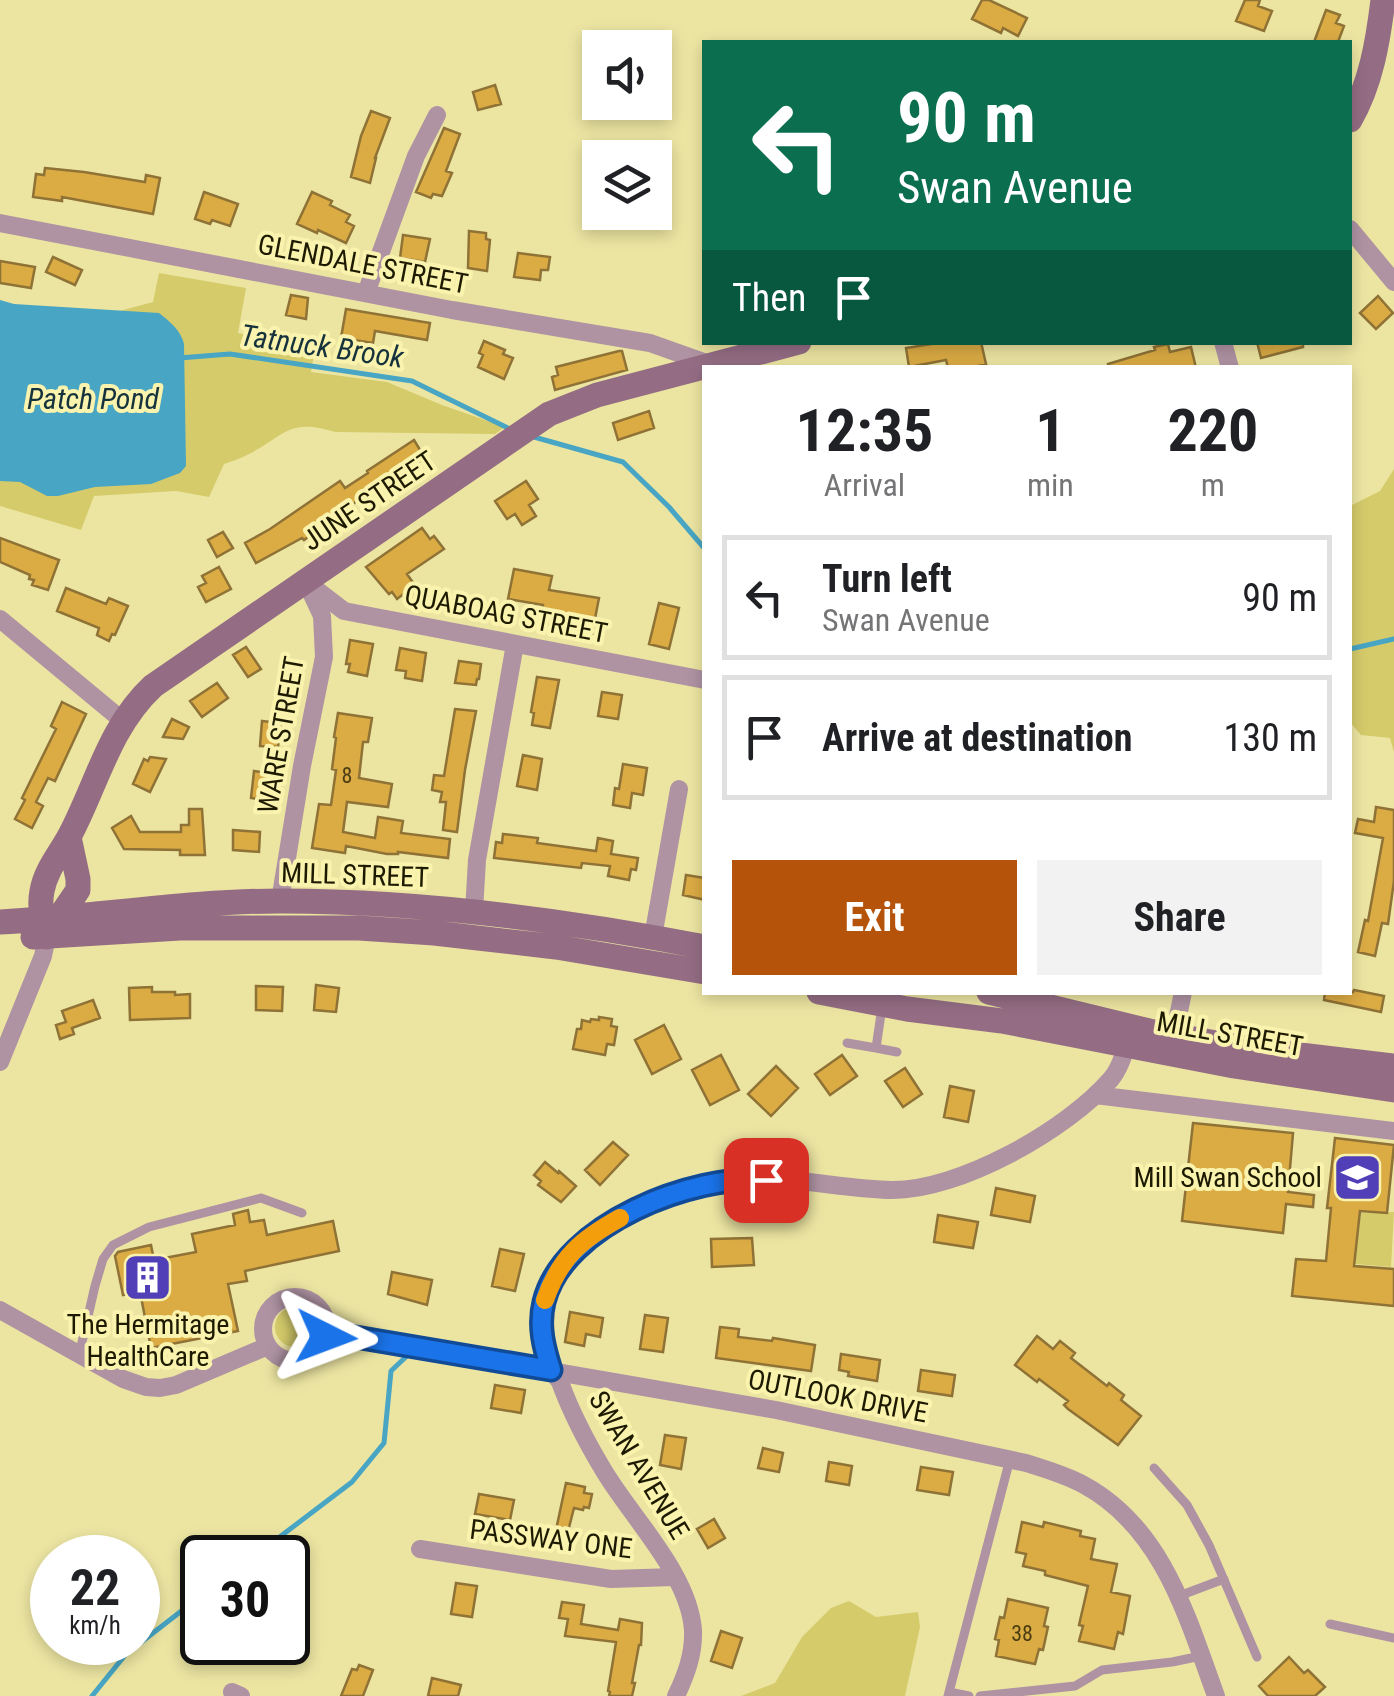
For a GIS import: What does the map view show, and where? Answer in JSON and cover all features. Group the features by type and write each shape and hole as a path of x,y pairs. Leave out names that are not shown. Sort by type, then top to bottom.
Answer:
{"main road":[{"path":"1352,116 1371,66 1379,1"},
{"name":"JUNE STREET","path":"713,365 788,345"},
{"name":"JUNE STREET","path":"49,925 78,890 69,837 108,748 137,702 162,680 549,414 597,395 702,368"},
{"name":"MILL STREET","path":"0,938 49,925 228,902 358,902 474,910 597,927 702,947"},
{"name":"MILL STREET","path":"0,922 359,928 522,942 702,972"},
{"name":"MILL STREET","path":"835,995 1106,1040 1174,1036 1250,1050 1394,1066"},
{"name":"MILL STREET","path":"998,995 1234,1066 1394,1090"}],"street":[{"path":"366,293 416,156 438,115"},
{"name":"GLENDALE STREET","path":"0,224 452,310 650,343 713,365"},
{"path":"1352,231 1394,282"},
{"name":"QUABOAG STREET","path":"305,581 344,610 702,679"},
{"name":"WARE STREET","path":"280,901 324,657 322,616 305,581"},
{"path":"0,619 123,721"},
{"path":"474,910 477,860 514,644"},
{"path":"654,937 679,789"},
{"path":"0,1062 43,956 49,925"},
{"path":"1174,1036 1182,995"},
{"name":"SWAN AVENUE","path":"676,1696 693,1642 691,1618 674,1577 604,1471 551,1370 543,1344 544,1302 562,1263 596,1232 629,1213 717,1182 744,1178 894,1190 933,1184 976,1169 1030,1144 1095,1095 1114,1075 1128,1036"},
{"path":"1095,1095 1394,1131"},
{"path":"286,1298 314,1302 325,1319 326,1332 317,1352 294,1360 281,1358 268,1346 263,1334 265,1318 274,1305 286,1298"},
{"path":"0,1310 123,1380 146,1387 176,1384 268,1346"},
{"name":"OUTLOOK DRIVE","path":"326,1332 776,1410 1010,1459 1064,1476 1110,1502 1153,1548 1179,1596 1216,1696"},
{"name":"PASSWAY ONE","path":"420,1549 610,1579 674,1577"}],"lane":[{"path":"876,1048 883,1004"},
{"path":"847,1043 897,1052"},
{"path":"79,1355 94,1286 103,1259 113,1246 149,1227 261,1198 302,1213"},
{"path":"969,1696 948,1694 1010,1459"},
{"path":"1154,1468 1187,1505 1209,1544 1257,1657"},
{"path":"1179,1596 1224,1579"},
{"path":"1330,1624 1394,1638"},
{"path":"980,1696 1075,1686 1102,1670 1201,1656"}],"shaded area":[{"path":"159,273 246,288 238,333 315,348 311,372 387,382 505,427 495,434 296,428 224,464 209,497 176,491 94,496 81,530 0,506 0,305 116,312 153,302"},
{"path":"1394,469 1394,752 1390,738 1361,735 1352,724 1352,505 1380,491"},
{"path":"1394,1212 1391,1267 1355,1264 1361,1213"},
{"path":"295,1307 309,1313 315,1327 309,1341 295,1347 281,1341 275,1327 281,1313"},
{"path":"849,1601 876,1617 918,1612 920,1627 905,1696 741,1696 775,1683 802,1637 831,1608"}],"water":[{"name":"Patch Pond","path":"0,300 159,313 171,323 184,344 186,466 180,473 151,484 95,487 58,496 47,496 20,482 0,481"}],"building":[{"path":"982,0 1027,18 1018,36 1003,28 1001,33 972,19"},
{"path":"1245,0 1260,0 1258,6 1272,11 1264,31 1236,21"},
{"path":"1326,10 1340,15 1336,23 1344,26 1339,40 1315,40"},
{"path":"495,85 501,104 478,110 473,92"},
{"path":"371,111 390,118 370,183 351,177"},
{"path":"444,128 460,134 446,171 452,173 442,196 433,194 431,198 416,192"},
{"path":"45,168 145,182 146,175 160,178 153,214 62,197 62,201 33,197 36,174 44,175"},
{"path":"204,192 238,204 230,226 195,219"},
{"path":"312,192 350,215 346,222 354,226 346,243 297,224"},
{"path":"469,231 486,233 490,240 487,271 468,268"},
{"path":"403,235 430,239 425,262 400,258"},
{"path":"518,253 550,257 548,270 541,270 540,280 514,277"},
{"path":"53,257 82,270 75,285 46,272"},
{"path":"0,261 35,267 31,288 0,283"},
{"path":"291,295 308,298 306,319 286,315"},
{"path":"1378,296 1393,313 1376,329 1360,313"},
{"path":"346,309 430,323 427,340 375,331 373,343 341,338"},
{"path":"484,341 513,358 504,379 478,367"},
{"path":"982,345 986,364 947,365 946,360 909,365 906,348"},
{"path":"1168,345 1170,352 1191,347 1195,365 1108,365 1155,350 1154,347"},
{"path":"1258,345 1303,345 1303,347 1261,358"},
{"path":"622,351 627,370 555,390 552,377 558,375 556,367"},
{"path":"649,411 654,428 618,440 613,423"},
{"path":"414,440 425,458 304,540 256,563 245,543 340,481 345,488"},
{"path":"526,481 538,499 529,505 536,516 522,525 515,514 507,519 495,501"},
{"path":"422,528 444,549 407,574 421,594 408,604 402,595 397,599 392,592 389,594 366,567"},
{"path":"223,532 233,548 217,557 208,540"},
{"path":"0,538 59,560 48,590 32,585 30,575 0,562"},
{"path":"219,567 231,589 206,602 198,587 206,583 202,576"},
{"path":"514,569 552,576 549,590 599,598 592,634 540,624 543,605 508,599"},
{"path":"66,588 106,604 109,598 128,606 109,641 97,635 99,628 57,611"},
{"path":"659,603 679,608 669,649 649,644"},
{"path":"350,640 373,644 367,676 348,672"},
{"path":"246,647 261,669 248,677 233,655"},
{"path":"400,648 426,653 422,681 405,678 406,671 396,670"},
{"path":"459,661 481,664 476,685 455,683"},
{"path":"537,677 559,680 550,728 532,725"},
{"path":"217,683 228,698 202,717 190,701"},
{"path":"602,692 622,695 618,719 598,716"},
{"path":"62,702 86,714 55,781 48,778 36,802 43,806 32,828 15,819 56,729 51,726"},
{"path":"455,709 476,711 457,832 443,830 446,802 440,802 442,792 432,790 434,775 444,776"},
{"path":"338,713 372,718 368,742 363,742 359,778 392,784 388,807 347,802 343,832 375,838 378,817 403,821 401,833 450,839 448,858 387,854 346,846 345,853 312,848 319,804 331,805"},
{"path":"172,719 189,727 183,739 163,737"},
{"path":"262,721 281,723 278,747 260,746"},
{"path":"523,755 542,759 537,790 517,786"},
{"path":"150,757 166,759 150,792 133,784 144,759 148,761"},
{"path":"623,764 647,768 643,795 632,793 630,808 613,805"},
{"path":"254,771 275,774 271,801 251,798"},
{"path":"1376,807 1394,810 1394,881 1388,924 1382,923 1375,956 1358,952 1365,920 1368,921 1383,838 1355,833 1358,819 1374,822"},
{"path":"189,809 202,809 205,855 180,855 180,850 124,849 112,828 131,816 140,832 181,832 181,825 189,825"},
{"path":"233,830 260,832 259,852 233,850"},
{"path":"503,834 596,851 598,838 613,841 611,854 638,858 636,870 631,869 629,880 608,876 610,866 582,863 581,868 494,858 496,842 502,843"},
{"path":"686,875 702,878 702,899 683,895"},
{"path":"316,985 339,988 336,1012 314,1010"},
{"path":"256,986 283,987 282,1011 256,1010"},
{"path":"152,987 152,992 190,994 190,1018 130,1020 129,988"},
{"path":"1353,992 1384,996 1381,1012 1324,1000 1325,995"},
{"path":"93,1000 100,1018 72,1028 74,1034 60,1039 56,1025 66,1022 62,1011"},
{"path":"599,1017 612,1019 611,1026 617,1027 614,1045 607,1044 605,1055 573,1049 582,1020 590,1022"},
{"path":"664,1025 681,1059 652,1074 635,1040"},
{"path":"721,1055 739,1090 710,1105 692,1070"},
{"path":"842,1055 857,1076 830,1095 815,1074"},
{"path":"776,1066 798,1088 771,1116 748,1094"},
{"path":"905,1068 922,1094 903,1107 885,1081"},
{"path":"950,1086 974,1091 968,1122 944,1117"},
{"path":"1193,1123 1293,1133 1288,1192 1314,1195 1313,1207 1286,1204 1283,1233 1182,1221"},
{"path":"1335,1138 1394,1145 1387,1213 1360,1211 1354,1266 1394,1269 1394,1306 1292,1296 1296,1259 1326,1261"},
{"path":"613,1142 628,1155 600,1185 585,1170"},
{"path":"545,1162 576,1186 561,1202 538,1185 541,1181 534,1175"},
{"path":"996,1188 1035,1196 1030,1222 991,1215"},
{"name":"The Hermitage HealthCare","path":"248,1210 250,1222 264,1220 267,1235 333,1221 339,1251 245,1271 247,1281 228,1284 238,1331 151,1348 140,1292 123,1295 115,1256 151,1245 154,1260 196,1252 192,1234 235,1225 233,1214"},
{"path":"938,1215 978,1222 973,1248 934,1242"},
{"path":"752,1238 754,1265 712,1267 711,1239"},
{"path":"500,1249 524,1254 515,1291 492,1286"},
{"path":"392,1272 432,1280 427,1305 388,1294"},
{"path":"570,1312 603,1318 600,1337 586,1334 584,1346 565,1342"},
{"path":"645,1315 668,1318 663,1352 640,1349"},
{"path":"720,1327 739,1329 738,1337 815,1345 811,1371 716,1358"},
{"path":"1037,1336 1053,1349 1060,1341 1075,1353 1071,1358 1124,1395 1121,1400 1141,1416 1118,1445 1068,1409 1064,1405 1068,1401 1015,1365"},
{"path":"841,1354 880,1360 877,1381 848,1376 849,1372 839,1370"},
{"path":"921,1370 955,1375 952,1396 918,1391"},
{"path":"495,1385 525,1390 521,1413 491,1408"},
{"path":"665,1435 686,1438 681,1469 660,1465"},
{"path":"763,1448 783,1453 779,1472 758,1468"},
{"path":"829,1462 852,1466 849,1485 826,1481"},
{"path":"921,1467 953,1472 949,1495 917,1490"},
{"path":"566,1483 585,1487 584,1493 592,1494 589,1508 574,1508 564,1547 553,1544"},
{"path":"479,1494 514,1500 510,1520 475,1514"},
{"path":"714,1519 725,1538 708,1548 697,1529"},
{"path":"1022,1522 1043,1527 1044,1522 1081,1531 1080,1536 1095,1539 1091,1559 1117,1564 1111,1592 1130,1596 1123,1634 1118,1632 1114,1649 1079,1641 1088,1586 1023,1566 1026,1554 1016,1552"},
{"path":"456,1583 477,1586 472,1617 451,1614"},
{"path":"1008,1599 1048,1608 1043,1650 1039,1649 1035,1664 996,1656 999,1640 995,1639"},
{"path":"562,1602 584,1605 581,1624 618,1630 620,1619 642,1623 632,1696 609,1696 616,1642 565,1636 568,1619 559,1618"},
{"path":"721,1631 742,1638 732,1668 711,1661"},
{"path":"1289,1657 1325,1687 1315,1696 1268,1696 1259,1686"},
{"path":"359,1665 373,1670 363,1696 341,1696 352,1669 357,1670"},
{"path":"432,1678 461,1685 458,1696 428,1696"}],"waterway":[{"name":"Tatnuck Brook","path":"179,358 230,354 412,381 510,429"},
{"name":"Tatnuck Brook","path":"534,437 623,462 702,546"},
{"name":"Tatnuck Brook","path":"1352,649 1394,639"},
{"path":"282,1535 352,1482 384,1443 391,1371 411,1352"},
{"path":"92,1696 126,1654 180,1612"}],"slow traffic":[{"path":"545,1300 562,1263 572,1252 620,1218"}],"place":[{"name":"Mill Swan School","path":"1357,1177"},
{"name":"The Hermitage HealthCare","path":"148,1277"}],"route":[{"path":"326,1337 326,1332 551,1370 543,1344 544,1302 562,1263 577,1247 629,1213 672,1195 717,1182 766,1180"}]}
